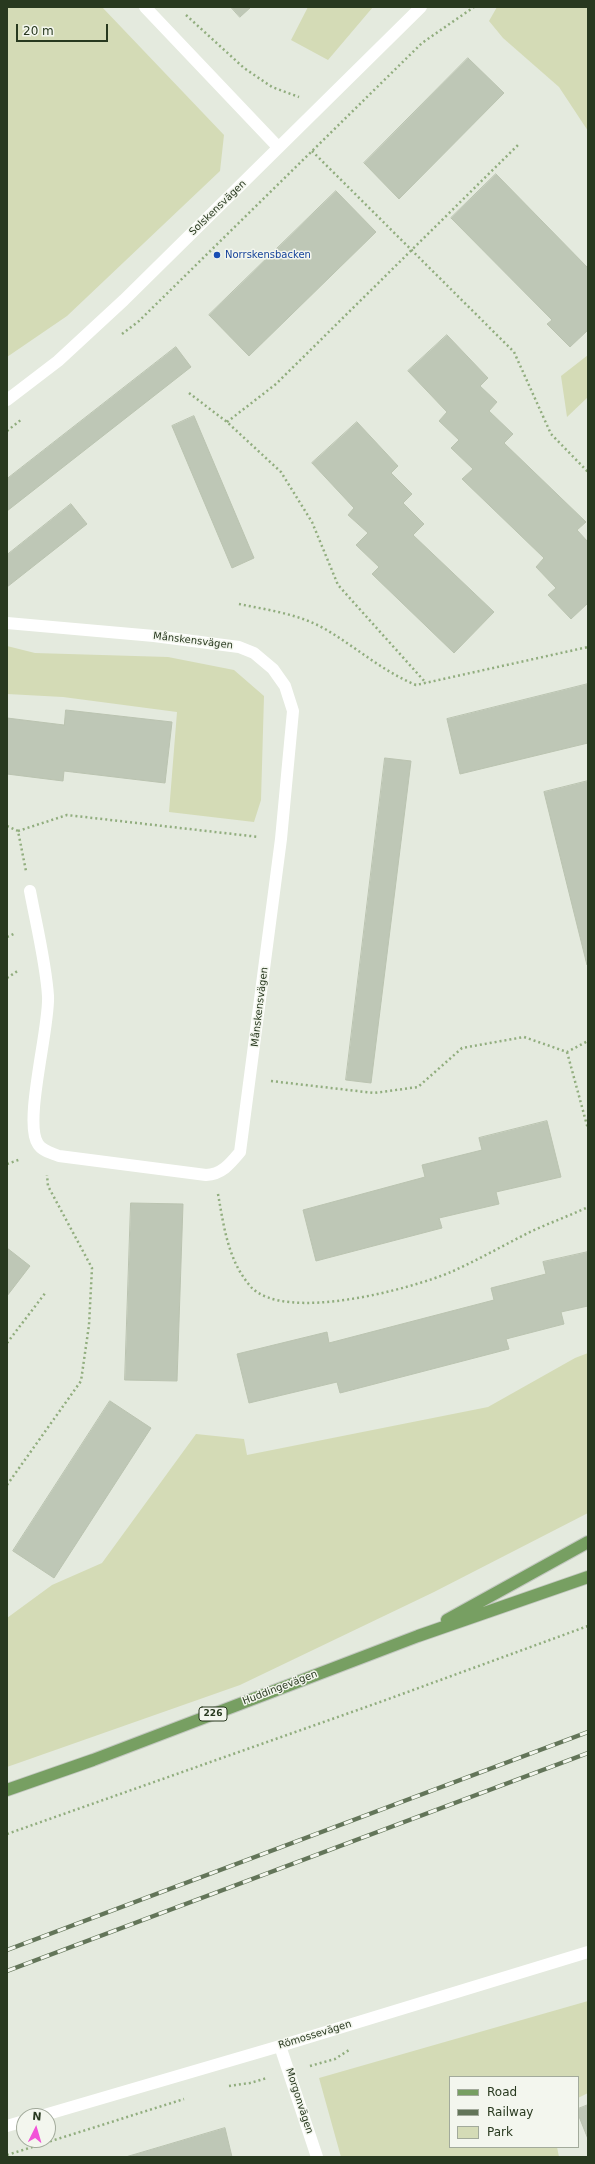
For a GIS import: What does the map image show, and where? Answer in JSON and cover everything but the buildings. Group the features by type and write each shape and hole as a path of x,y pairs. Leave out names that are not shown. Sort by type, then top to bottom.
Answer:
{"main road":[{"name":"Huddingevägen","path":"418,1636 588,1542"},
{"name":"Huddingevägen","path":"7,1790 93,1760 418,1636 588,1577"}],"street":[{"path":"145,7 278,147"},
{"name":"Solskensvägen","path":"7,400 58,361 244,183 278,147 421,7"},
{"name":"Månskensvägen","path":"7,623 154,636 239,647 254,653 273,669 285,686 293,712 281,840 240,1152 230,1165 214,1174"},
{"path":"30,891 48,997 34,1107 34,1130 38,1144 44,1150 59,1156 214,1174"},
{"name":"Römossevägen","path":"56,2112 280,2046 588,1952"},
{"name":"Morgonvägen","path":"280,2046 317,2157"}],"path":[{"path":"121,336 145,315 422,43 474,7"},
{"path":"183,12 244,68 272,87"},
{"path":"227,422 276,384 518,145"},
{"path":"312,151 514,352 551,434 588,472"},
{"path":"190,392 227,422 281,472 312,522 338,585 426,683"},
{"path":"7,432 25,416"},
{"path":"240,604 302,619 324,629 395,676 416,685 588,647"},
{"path":"7,826 18,831 67,815 281,840"},
{"path":"18,831 30,891"},
{"path":"7,978 19,970"},
{"path":"250,1079 374,1093 418,1087 462,1048 524,1037 568,1052 588,1041"},
{"path":"568,1052 588,1129"},
{"path":"7,1485 82,1381 89,1325 92,1268 48,1186 44,1150"},
{"path":"214,1174 225,1231 234,1264 251,1287 264,1297 305,1304 375,1295 450,1272 532,1231 588,1207"},
{"path":"7,1343 46,1292"},
{"path":"7,1834 383,1701 588,1626"}],"green space":[{"path":"7,7 102,7 224,135 220,171 67,316 7,357"},
{"path":"308,7 373,7 328,60 291,40"},
{"path":"497,7 588,7 588,131 559,87 503,38 489,21"},
{"path":"588,355 588,397 567,417 561,376"},
{"path":"7,646 35,653 168,657 234,670 264,696 261,800 254,822 169,812 177,712 63,697 7,694"},
{"path":"588,1353 588,1513 434,1592 240,1685 7,1767 7,1618 52,1585 102,1563 196,1434 244,1439 247,1455 488,1407 575,1358"},
{"path":"588,2001 588,2093 579,2098 579,2076 449,2076 449,2148 557,2148 559,2157 341,2157 319,2078"}],"railway":[{"path":"7,1950 588,1732"},
{"path":"7,1971 588,1753"}],"place":[{"name":"Norrskensbacken","path":"217,255"}]}
